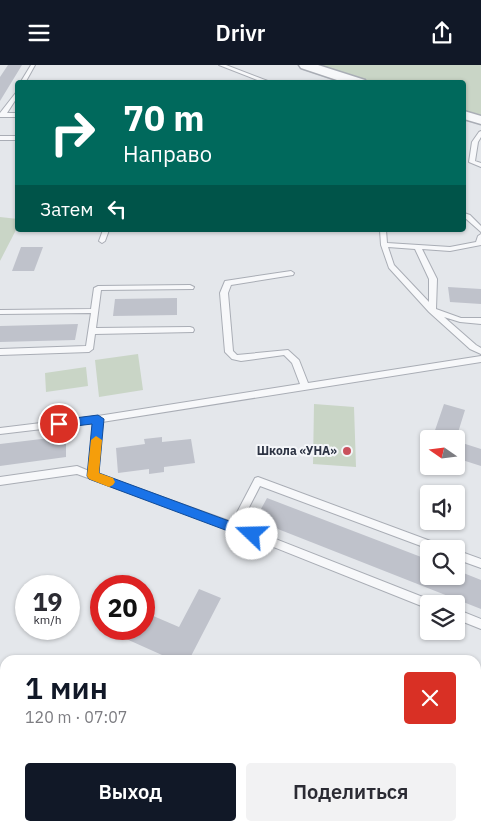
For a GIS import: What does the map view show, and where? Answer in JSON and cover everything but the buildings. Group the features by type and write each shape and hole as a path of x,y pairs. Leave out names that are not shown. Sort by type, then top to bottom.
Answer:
{"street":[{"path":"304,65 351,80"},
{"path":"466,116 481,120"}],"lane":[{"path":"24,80 33,65"},
{"path":"221,65 263,80"},
{"path":"1,115 15,95"},
{"path":"1,115 15,115"},
{"path":"481,133 475,142 472,162 481,165"},
{"path":"0,138 15,138"},
{"path":"466,216 481,230"},
{"path":"102,241 105,232"},
{"path":"383,232 384,245 391,266 432,310 473,347 481,351"},
{"path":"384,245 450,249 479,243 481,236"},
{"path":"417,247 433,279 432,310"},
{"path":"291,273 228,283 224,293 229,352 235,357 241,358 285,352 290,354 295,358 305,387"},
{"path":"0,352 89,349 98,288 190,287"},
{"path":"432,310 460,320 481,321"},
{"path":"0,312 94,311"},
{"path":"92,331 190,330"},
{"path":"0,431 98,419 481,359"},
{"path":"93,476 98,419"},
{"path":"0,481 77,470 234,527 420,600"},
{"path":"234,527 258,481 420,541"},
{"path":"465,557 481,563"},
{"path":"465,618 481,624"}],"green space":[{"path":"317,65 481,65 481,116 466,112 466,80 366,80"},
{"path":"0,217 15,219 15,232 0,261"},
{"path":"138,354 143,390 99,397 95,360"},
{"path":"86,367 88,386 46,392 45,373"},
{"path":"314,404 354,407 356,467 313,464"}],"slow traffic":[{"path":"96,440 93,476 109,482"}],"place":[{"name":"Школа «УНА»","path":"347,451"}],"route":[{"path":"59,424 98,419 93,476 252,534"}]}
